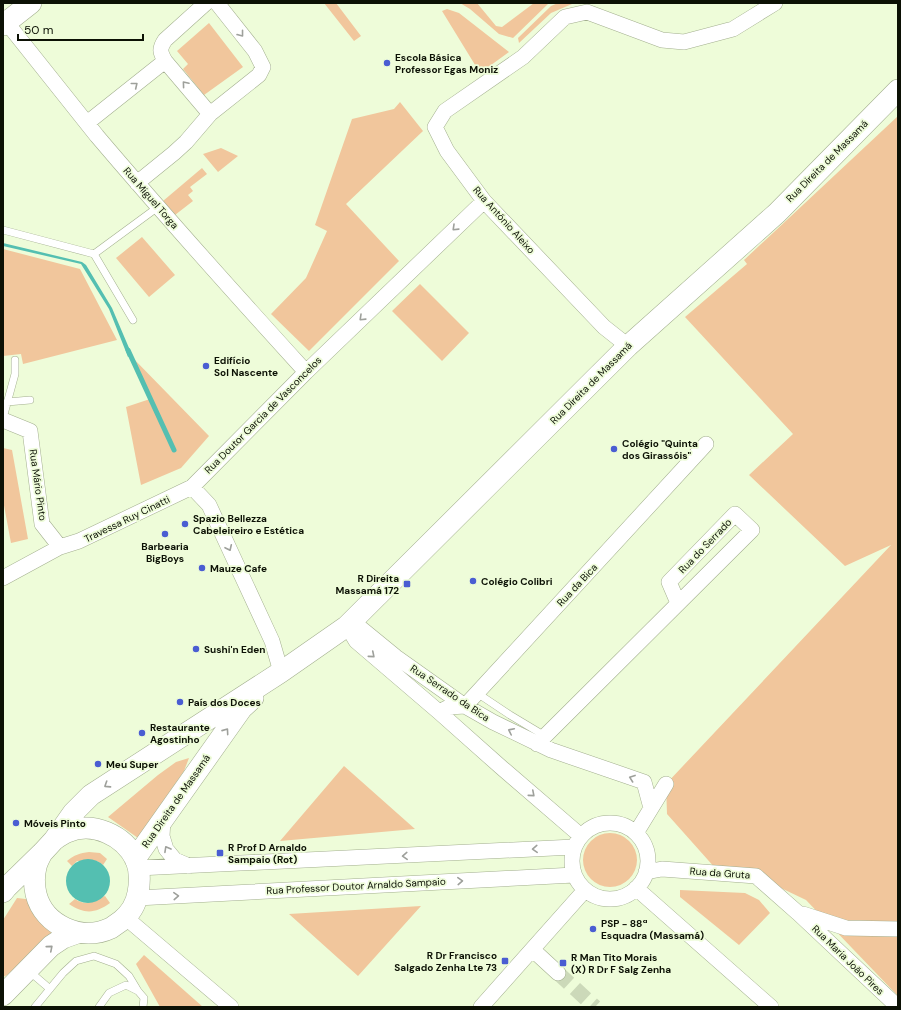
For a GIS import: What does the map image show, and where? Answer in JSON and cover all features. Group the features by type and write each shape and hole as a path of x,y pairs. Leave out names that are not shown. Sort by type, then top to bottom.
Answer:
{"main road":[{"path":"4,21 31,3"},
{"name":"Rua Direita de Massamá","path":"3,892 48,846 73,813 91,796 281,672 349,624 628,346 777,213 898,90"},
{"name":"Rua Direita de Massamá","path":"137,864 163,820 242,708 281,672"},
{"name":"Rua Direita de Massamá","path":"3,995 51,946 63,938 77,933 94,933 111,928 125,917 132,908 137,898 140,883 137,864 127,846 114,836 100,830 83,828 68,832 48,846 36,868 34,885 38,902 47,916 61,927 77,933"}],"street":[{"path":"206,3 165,40 160,48 161,54 165,61 210,114"},
{"path":"140,186 186,142 210,114 259,75 262,67 255,51 217,3"},
{"name":"Rua António Aleixo","path":"628,346 604,327 484,201 447,151 436,127 446,111 523,58 565,17 587,12 662,40 684,42 733,29 773,3"},
{"name":"Rua Miguel Torga","path":"4,21 87,124 158,207 306,372"},
{"path":"87,124 165,61"},
{"name":"Rua Doutor Garcia de Vasconcelos","path":"192,487 306,372 484,201"},
{"name":"Rua Mário Pinto","path":"3,419 30,431 42,524 60,547"},
{"name":"Rua da Bica","path":"465,706 706,444"},
{"path":"192,487 209,505 272,641 281,672"},
{"name":"Travessa Ruy Cinatti","path":"60,547 79,541 192,487"},
{"name":"Rua do Serrado","path":"541,740 752,530 735,514 669,582 678,603"},
{"path":"3,578 60,547"},
{"name":"Rua Serrado da Bica","path":"349,624 465,706 493,722 541,740 551,750 644,782 652,808"},
{"name":"Rua Serrado da Bica","path":"349,624 356,641 502,768 577,842"},
{"path":"439,712 449,707 465,706"},
{"path":"636,833 666,784"},
{"path":"163,820 162,836 166,849 175,860 190,866"},
{"path":"602,823 614,823 626,826 636,833 643,841 647,851 648,861 646,872 636,888 627,894 616,898 594,896 585,890 574,875 572,866 572,856 577,842 590,828 602,823"},
{"path":"137,864 190,866 577,842"},
{"name":"Rua da Gruta","path":"646,872 662,869 756,876 798,913 846,928 898,929"},
{"name":"Rua Professor Doutor Arnaldo Sampaio","path":"137,898 574,875"},
{"path":"636,888 771,1007"},
{"path":"481,1007 585,890"},
{"name":"Rua Maria João Pires","path":"798,913 898,1007"},
{"path":"125,917 231,1007"},
{"path":"533,950 558,973"}],"lane":[{"path":"94,254 158,207"},
{"path":"3,230 94,254 132,320"},
{"path":"3,419 15,374 15,360"},
{"path":"7,402 30,400"},
{"path":"477,693 510,715 541,740"},
{"path":"35,1007 63,973 76,961 94,956 116,964 129,976 144,998 143,1007"},
{"path":"28,970 50,989"},
{"path":"99,1007 109,993 126,985 138,991"}],"shaded area":[{"path":"324,3 336,3 361,36 354,41"},
{"path":"460,3 477,3 496,26 502,27 534,3 549,3 513,38 499,34 470,9"},
{"path":"558,3 572,4 551,13 519,43 518,38 551,6"},
{"path":"447,9 459,13 509,52 480,73 442,11"},
{"path":"209,23 243,67 204,95 183,69 188,64 177,51"},
{"path":"400,102 423,131 346,204 399,261 309,351 271,314 306,278 327,231 315,225 352,119 394,109"},
{"path":"898,116 898,996 806,900 756,876 716,869 667,814 666,784 891,545 845,566 749,475 793,434 685,317 747,264 744,260"},
{"path":"221,148 238,156 218,172 203,154"},
{"path":"202,168 207,174 190,187 193,191 188,195 193,201 175,215 163,201"},
{"path":"142,237 175,275 149,297 116,258"},
{"path":"3,249 80,269 117,340 23,364 21,354 3,356"},
{"path":"420,284 469,333 442,361 392,311"},
{"path":"130,355 209,436 181,468 141,485 126,407 150,399"},
{"path":"3,448 12,450 28,539 11,543 3,500"},
{"path":"189,758 184,771 138,838 108,817 158,775 176,762"},
{"path":"344,766 415,829 280,841"},
{"path":"610,833 620,835 629,841 635,850 637,860 635,870 629,879 620,885 610,887 600,885 591,879 585,870 583,860 585,850 591,841 600,835"},
{"path":"89,852 100,853 107,859 103,865 97,861 77,861 72,866 67,861 72,857"},
{"path":"680,890 745,893 759,900 770,913 739,945 680,897"},
{"path":"105,896 110,903 105,907 94,911 80,910 69,904 75,899 86,903"},
{"path":"17,898 34,900 58,931 3,977 3,920"},
{"path":"421,906 358,976 289,914"},
{"path":"144,955 203,1007 160,1007 136,964"}],"water":[{"path":"3,243 82,262 86,265 112,308 132,355 128,357 109,309 81,264 3,246"},
{"path":"88,859 100,863 106,869 110,881 106,893 100,899 88,903 76,899 70,893 66,881 70,869 76,863"}],"waterway":[{"path":"128,350 174,450"}],"tunnel":[{"path":"558,973 595,1007"}],"place":[{"name":"Escola Básica Professor Egas Moniz","path":"387,63"},
{"name":"Edifício Sol Nascente","path":"206,366"},
{"name":"Colégio \"Quinta dos Girassóis\"","path":"614,449"},
{"name":"Spazio Bellezza Cabeleireiro e Estética","path":"185,524"},
{"name":"Barbearia BigBoys","path":"165,534"},
{"name":"Mauze Cafe","path":"202,568"},
{"name":"Colégio Colibri","path":"473,581"},
{"name":"R Direita Massamá 172","path":"407,584"},
{"name":"Sushi'n Eden","path":"196,649"},
{"name":"País dos Doces","path":"180,702"},
{"name":"Restaurante Agostinho","path":"142,733"},
{"name":"Meu Super","path":"98,764"},
{"name":"Móveis Pinto","path":"16,823"},
{"name":"R Prof D Arnaldo Sampaio (Rot)","path":"220,853"},
{"name":"PSP - 88ª Esquadra (Massamá)","path":"593,929"},
{"name":"R Dr Francisco Salgado Zenha Lte 73","path":"505,961"},
{"name":"R Man Tito Morais (X) R Dr F Salg Zenha","path":"563,963"}]}
